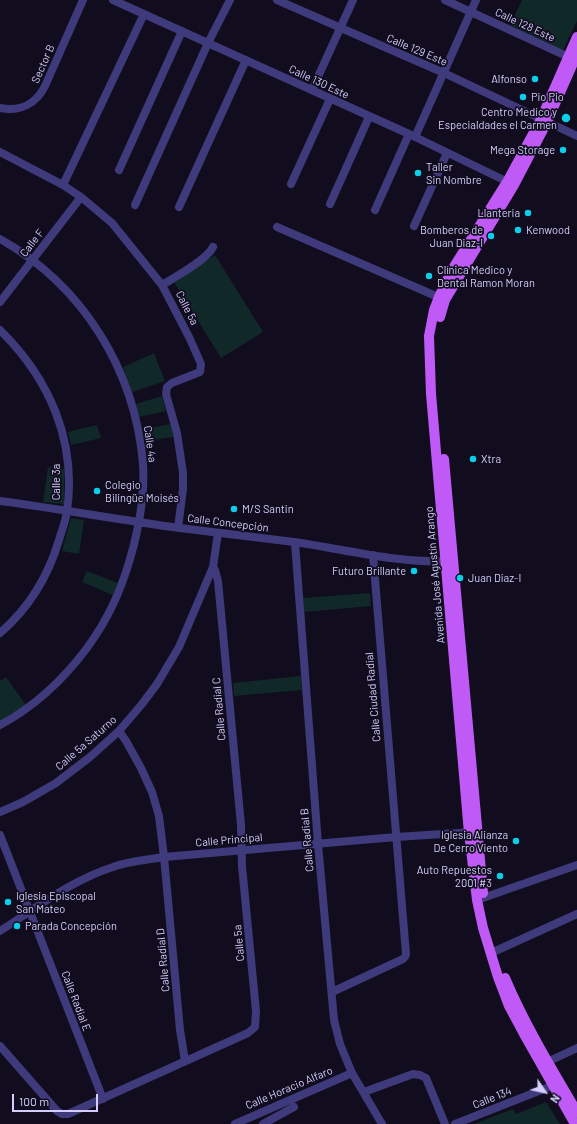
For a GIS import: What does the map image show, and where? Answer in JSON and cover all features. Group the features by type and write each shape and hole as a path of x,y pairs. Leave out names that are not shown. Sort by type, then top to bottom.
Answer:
{"main road":[{"name":"Avenida José Agustín Arango","path":"577,37 574,58 544,121 511,184 442,298 435,354 449,561 480,900 494,952 498,977 509,1006 556,1084 577,1112"},
{"name":"Avenida José Agustín Arango","path":"494,952 516,1004 547,1062 576,1124"}],"street":[{"name":"Sector B","path":"0,108 12,109 21,107 37,99 45,86 84,0"},
{"name":"Calle 130 Este","path":"113,0 412,136 511,184"},
{"path":"135,205 208,43 230,0"},
{"name":"Calle 129 Este","path":"277,0 444,73 577,136"},
{"path":"312,90 353,0"},
{"name":"Calle 128 Este","path":"445,0 574,58"},
{"path":"375,210 444,73 476,0"},
{"path":"63,185 144,14"},
{"path":"119,170 182,31"},
{"path":"179,207 246,60"},
{"path":"291,184 330,99"},
{"path":"330,204 369,117"},
{"name":"Calle 5a","path":"0,152 63,185 82,197 112,223 162,285 190,339 201,368 198,374 169,385 166,394 177,433 183,473 183,489 178,528"},
{"path":"414,226 447,153"},
{"name":"Calle F","path":"0,302 82,197"},
{"path":"277,227 442,298"},
{"name":"Calle 4a","path":"0,238 33,260 59,283 83,310 104,341 124,378 137,425 143,464 143,483 139,522 124,581 111,610 93,639 72,668 52,689 23,712 0,725"},
{"path":"162,285 202,259 213,247"},
{"name":"Calle 3a","path":"0,330 27,361 41,380 51,399 62,427 67,458 69,485 67,510 54,558 36,593 18,616 0,633"},
{"name":"Calle Concepción","path":"0,501 372,555 416,560 449,561"},
{"name":"Calle 5a Saturno","path":"0,812 23,802 56,783 90,757 119,731 142,704 168,667 179,647 213,567 218,533"},
{"name":"Calle Radial B","path":"295,543 318,844 334,1020 340,1044 352,1073 382,1124"},
{"name":"Calle Ciudad Radial","path":"332,992 405,957 372,555"},
{"name":"Calle Radial C","path":"213,567 218,581 242,850"},
{"name":"Calle Radial D","path":"119,731 141,768 152,792 159,816 180,1030 185,1061"},
{"name":"Calle Principal","path":"0,931 69,887 101,871 129,863 164,857 396,837 473,832"},
{"name":"Calle Radial E","path":"0,835 103,1099"},
{"name":"Calle 5a","path":"185,1061 251,1032 255,1027 256,1011 242,850"},
{"path":"480,900 577,865"},
{"path":"494,952 577,914"},
{"path":"0,1046 62,1114 68,1114 103,1099 185,1061"},
{"path":"547,1062 577,1048"},
{"name":"Calle Horacio Alfaro","path":"235,1124 288,1107 352,1073"},
{"path":"364,1092 413,1074 420,1075 426,1078 445,1124"},
{"name":"Calle 134","path":"455,1124 556,1084"},
{"path":"263,1124 288,1107"}],"green space":[{"path":"522,0 577,0 577,21 563,50 510,25"},
{"path":"215,255 263,332 221,358 174,282"},
{"path":"154,353 165,381 132,392 123,367"},
{"path":"162,396 166,411 139,417 136,404"},
{"path":"171,424 174,437 146,441 144,429"},
{"path":"97,425 101,438 71,445 68,432"},
{"path":"48,467 64,469 64,504 43,502"},
{"path":"71,518 84,520 79,554 62,551"},
{"path":"87,571 118,583 113,595 82,582"},
{"path":"370,593 371,606 304,612 303,598"},
{"path":"301,676 302,690 234,696 233,683"},
{"path":"6,677 26,705 0,721 0,681"},
{"path":"546,1102 560,1124 474,1124 513,1109 516,1114"}],"place":[{"name":"Alfonso","path":"535,79"},
{"name":"Pio Pio","path":"523,97"},
{"name":"Centro Medico y Especialdades el Carmen","path":"566,118"},
{"name":"Mega Storage","path":"563,150"},
{"name":"Taller Sin Nombre","path":"418,173"},
{"name":"Llanteria","path":"528,213"},
{"name":"Kenwood","path":"518,230"},
{"name":"Bomberos de Juan Diaz-I","path":"491,236"},
{"name":"Clínica Medico y Dental Ramon Moran","path":"429,276"},
{"name":"Xtra","path":"473,459"},
{"name":"Colegio Bilingüe Moisés","path":"97,491"},
{"name":"M/S Santin","path":"234,509"},
{"name":"Futuro Brillante","path":"414,571"},
{"name":"Juan Diaz-I","path":"460,578"},
{"name":"Iglesia Alianza De Cerro Viento","path":"516,841"},
{"name":"Auto Repuestos 2001 #3","path":"500,876"},
{"name":"Iglesia Episcopal San Mateo","path":"8,902"},
{"name":"Parada Concepción","path":"17,926"}]}
